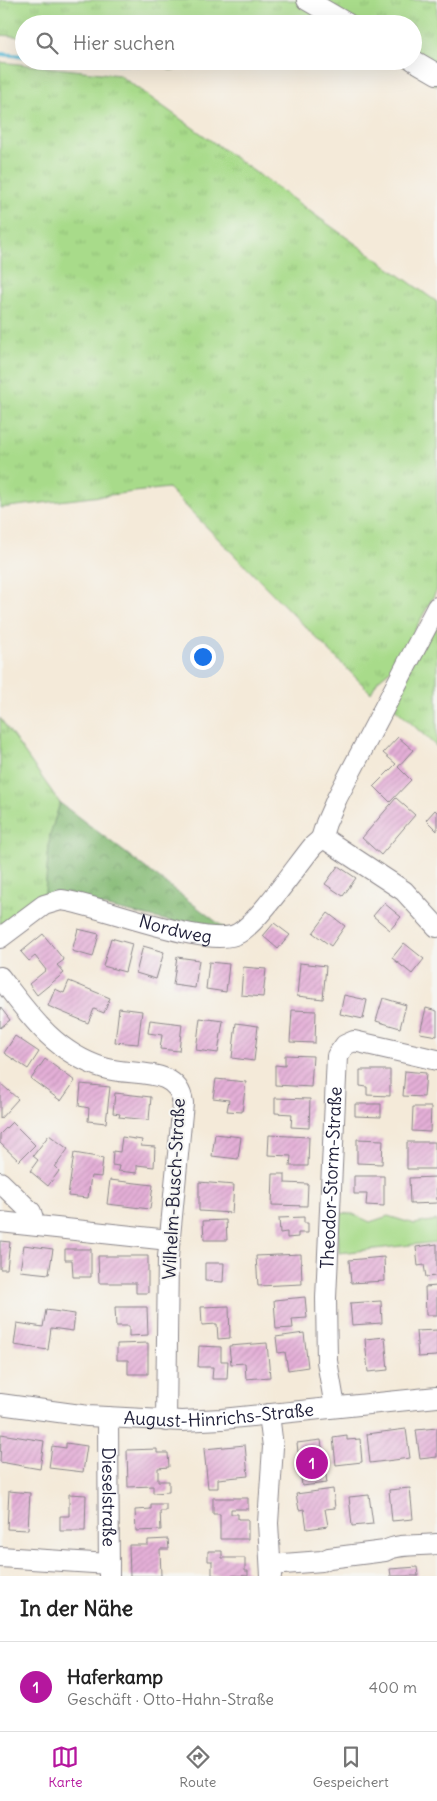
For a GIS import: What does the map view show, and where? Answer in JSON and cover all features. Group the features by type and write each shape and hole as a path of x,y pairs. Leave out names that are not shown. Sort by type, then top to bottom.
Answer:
{"street":[{"path":"306,0 332,15"},
{"path":"422,65 437,74"},
{"name":"Nordweg","path":"0,938 44,905 61,900 200,936 235,936 253,921 313,846 321,839 337,798 437,607"},
{"path":"321,839 328,841 394,884 408,895 437,927"},
{"name":"Wilhelm-Busch-Straße","path":"0,977 37,1026 72,1054 109,1070 162,1076 178,1087 183,1103 169,1240 166,1420"},
{"name":"Theodor-Storm-Straße","path":"335,1407 327,1361 326,1298 337,1056 345,1045 354,1042 437,1060"},
{"path":"0,1182 31,1212 35,1225"},
{"path":"0,1222 169,1240"},
{"name":"August-Hinrichs-Straße","path":"0,1404 108,1417 166,1420 222,1419 437,1397"},
{"path":"269,1414 272,1447 268,1524 271,1571 329,1558 384,1551 391,1547 437,1544"},
{"name":"Dieselstraße","path":"108,1417 109,1570"},
{"path":"0,1557 109,1570"}],"green space":[{"path":"0,0 437,0 437,86 410,70 422,70 422,15 15,15 15,36 0,35"},
{"path":"0,62 15,64 15,70 73,70 119,75 437,302 437,590 395,666 378,680 371,693 168,488 0,508"},
{"path":"437,612 437,747 388,702"},
{"path":"0,718 60,803 50,835 45,893 0,936"},
{"path":"60,803 235,936 45,893 50,835"},
{"path":"338,1213 353,1214 370,1222 388,1216 414,1224 437,1220 437,1242 339,1253"}],"building":[{"path":"398,737 413,750 398,767 411,780 390,802 374,786 396,764 383,753"},
{"path":"396,798 415,815 381,855 362,838"},
{"path":"435,810 437,812 437,831 426,820"},
{"path":"338,866 356,878 343,896 325,884"},
{"path":"384,903 401,917 390,930 373,916"},
{"path":"328,913 345,926 331,946 313,933"},
{"path":"274,923 290,935 278,949 263,936"},
{"path":"78,929 99,934 93,957 72,951"},
{"path":"43,934 64,960 57,965 64,973 37,995 29,984 46,970 35,956 29,961 21,952"},
{"path":"111,938 132,944 125,972 103,966"},
{"path":"404,943 424,959 412,974 392,958"},
{"path":"143,946 164,952 156,979 136,973"},
{"path":"177,957 199,960 195,988 173,985"},
{"path":"209,962 229,964 226,992 206,989"},
{"path":"300,963 326,966 323,999 297,996"},
{"path":"243,967 266,969 263,997 241,995"},
{"path":"69,981 110,998 104,1013 94,1009 88,1023 48,1006 55,989 64,993"},
{"path":"344,995 367,1000 363,1019 340,1014"},
{"path":"383,998 406,1005 400,1028 376,1021"},
{"path":"0,1007 10,1020 0,1028"},
{"path":"119,1008 142,1011 138,1044 115,1042"},
{"path":"426,1008 437,1011 437,1036 420,1033"},
{"path":"292,1010 316,1011 315,1043 290,1042"},
{"path":"200,1018 223,1021 218,1053 196,1050"},
{"path":"150,1020 182,1024 179,1051 160,1049 162,1035 148,1033"},
{"path":"236,1023 258,1026 254,1061 232,1058"},
{"path":"15,1036 39,1052 28,1069 4,1053"},
{"path":"285,1055 313,1056 311,1087 275,1085 275,1065 285,1066"},
{"path":"45,1059 75,1081 61,1101 31,1079"},
{"path":"360,1070 390,1070 390,1096 367,1095 367,1087 360,1086"},
{"path":"405,1071 426,1073 424,1097 403,1096"},
{"path":"216,1079 246,1082 242,1112 227,1111 229,1100 213,1098"},
{"path":"0,1083 18,1099 0,1119"},
{"path":"81,1084 110,1087 106,1123 88,1121 89,1108 79,1106"},
{"path":"115,1093 151,1097 149,1120 119,1117 120,1114 113,1113"},
{"path":"275,1098 310,1099 309,1128 291,1127 292,1114 275,1113"},
{"path":"355,1104 381,1104 381,1117 355,1116"},
{"path":"413,1107 431,1107 430,1132 412,1131"},
{"path":"12,1122 35,1145 19,1161 0,1143 0,1134"},
{"path":"215,1134 241,1137 238,1159 212,1156"},
{"path":"49,1135 68,1149 55,1167 59,1171 48,1186 30,1171 38,1160 33,1156"},
{"path":"269,1135 309,1137 308,1166 290,1166 291,1156 268,1155"},
{"path":"122,1137 142,1140 141,1146 155,1147 154,1167 137,1165 137,1173 118,1171 119,1166 112,1165 113,1151 120,1152"},
{"path":"357,1139 383,1140 382,1164 357,1163"},
{"path":"407,1142 435,1142 435,1169 407,1169"},
{"path":"74,1153 103,1158 101,1177 91,1176 88,1198 68,1196"},
{"path":"273,1174 285,1174 285,1183 308,1184 307,1206 272,1205"},
{"path":"354,1176 384,1176 384,1206 366,1205 367,1194 354,1194"},
{"path":"436,1177 437,1203 410,1204 409,1178"},
{"path":"110,1180 153,1185 150,1209 107,1204"},
{"path":"199,1182 234,1185 232,1213 199,1211"},
{"path":"304,1217 304,1223 308,1223 308,1233 298,1233 298,1237 287,1238 287,1232 280,1233 279,1218"},
{"path":"226,1220 227,1240 204,1240 203,1221"},
{"path":"0,1241 10,1242 7,1269 0,1269"},
{"path":"437,1244 437,1276 426,1277 424,1265 418,1266 416,1247"},
{"path":"24,1245 53,1249 49,1274 20,1271"},
{"path":"65,1249 91,1249 91,1277 73,1277 72,1260 65,1260"},
{"path":"301,1254 302,1284 258,1286 256,1256"},
{"path":"98,1256 148,1256 148,1293 136,1293 136,1283 99,1283"},
{"path":"384,1257 385,1281 351,1283 349,1260"},
{"path":"205,1263 224,1263 223,1282 205,1281"},
{"path":"437,1286 437,1315 426,1315 425,1287"},
{"path":"305,1297 307,1318 292,1319 293,1328 276,1329 274,1300"},
{"path":"381,1301 382,1323 352,1325 350,1303"},
{"path":"229,1306 230,1338 218,1339 217,1324 202,1325 201,1307"},
{"path":"115,1307 147,1307 148,1335 129,1336 129,1326 116,1326"},
{"path":"46,1310 75,1314 73,1331 51,1328 48,1350 14,1345 17,1323 43,1327"},
{"path":"437,1330 437,1356 418,1357 416,1331"},
{"path":"304,1333 308,1367 288,1370 285,1352 278,1353 276,1337"},
{"path":"385,1337 388,1370 368,1372 365,1339"},
{"path":"148,1343 148,1374 128,1374 128,1360 117,1360 117,1344"},
{"path":"267,1343 270,1377 246,1379 245,1363 231,1364 229,1346"},
{"path":"199,1346 221,1347 221,1361 228,1361 227,1379 212,1379 213,1367 198,1367"},
{"path":"437,1428 437,1457 420,1459 416,1430"},
{"path":"406,1429 410,1458 370,1463 367,1434"},
{"path":"1,1434 44,1441 40,1469 0,1462"},
{"path":"347,1436 347,1440 360,1439 362,1462 336,1465 333,1438"},
{"path":"321,1440 327,1483 302,1486 297,1443"},
{"path":"66,1443 87,1446 83,1472 49,1468 52,1446 66,1448"},
{"path":"245,1445 248,1476 218,1479 218,1488 208,1488 204,1449"},
{"path":"157,1449 157,1453 168,1453 169,1467 158,1468 158,1481 169,1481 169,1492 153,1493 153,1486 128,1487 127,1450"},
{"path":"410,1488 413,1519 392,1521 389,1490"},
{"path":"333,1489 335,1508 325,1509 328,1526 307,1529 304,1509 299,1510 296,1494"},
{"path":"9,1491 30,1493 28,1530 7,1529"},
{"path":"69,1494 86,1495 85,1531 60,1531 60,1516 69,1516"},
{"path":"369,1495 373,1524 352,1526 349,1497"},
{"path":"213,1498 248,1498 248,1509 231,1509 231,1514 238,1514 238,1519 248,1519 248,1539 220,1539 220,1514 213,1514"},
{"path":"151,1504 166,1504 166,1511 160,1511 161,1530 136,1531 135,1510 151,1509"},
{"path":"168,1539 169,1549 160,1549 161,1576 130,1576 129,1545 148,1545 148,1540"},
{"path":"208,1551 222,1551 222,1558 245,1558 245,1571 248,1571 248,1576 212,1575 212,1561 208,1561"},
{"path":"417,1567 418,1576 391,1576 390,1569"}],"waterway":[{"path":"0,54 15,55"}],"place":[{"name":"Haferkamp","path":"312,1463"}]}
